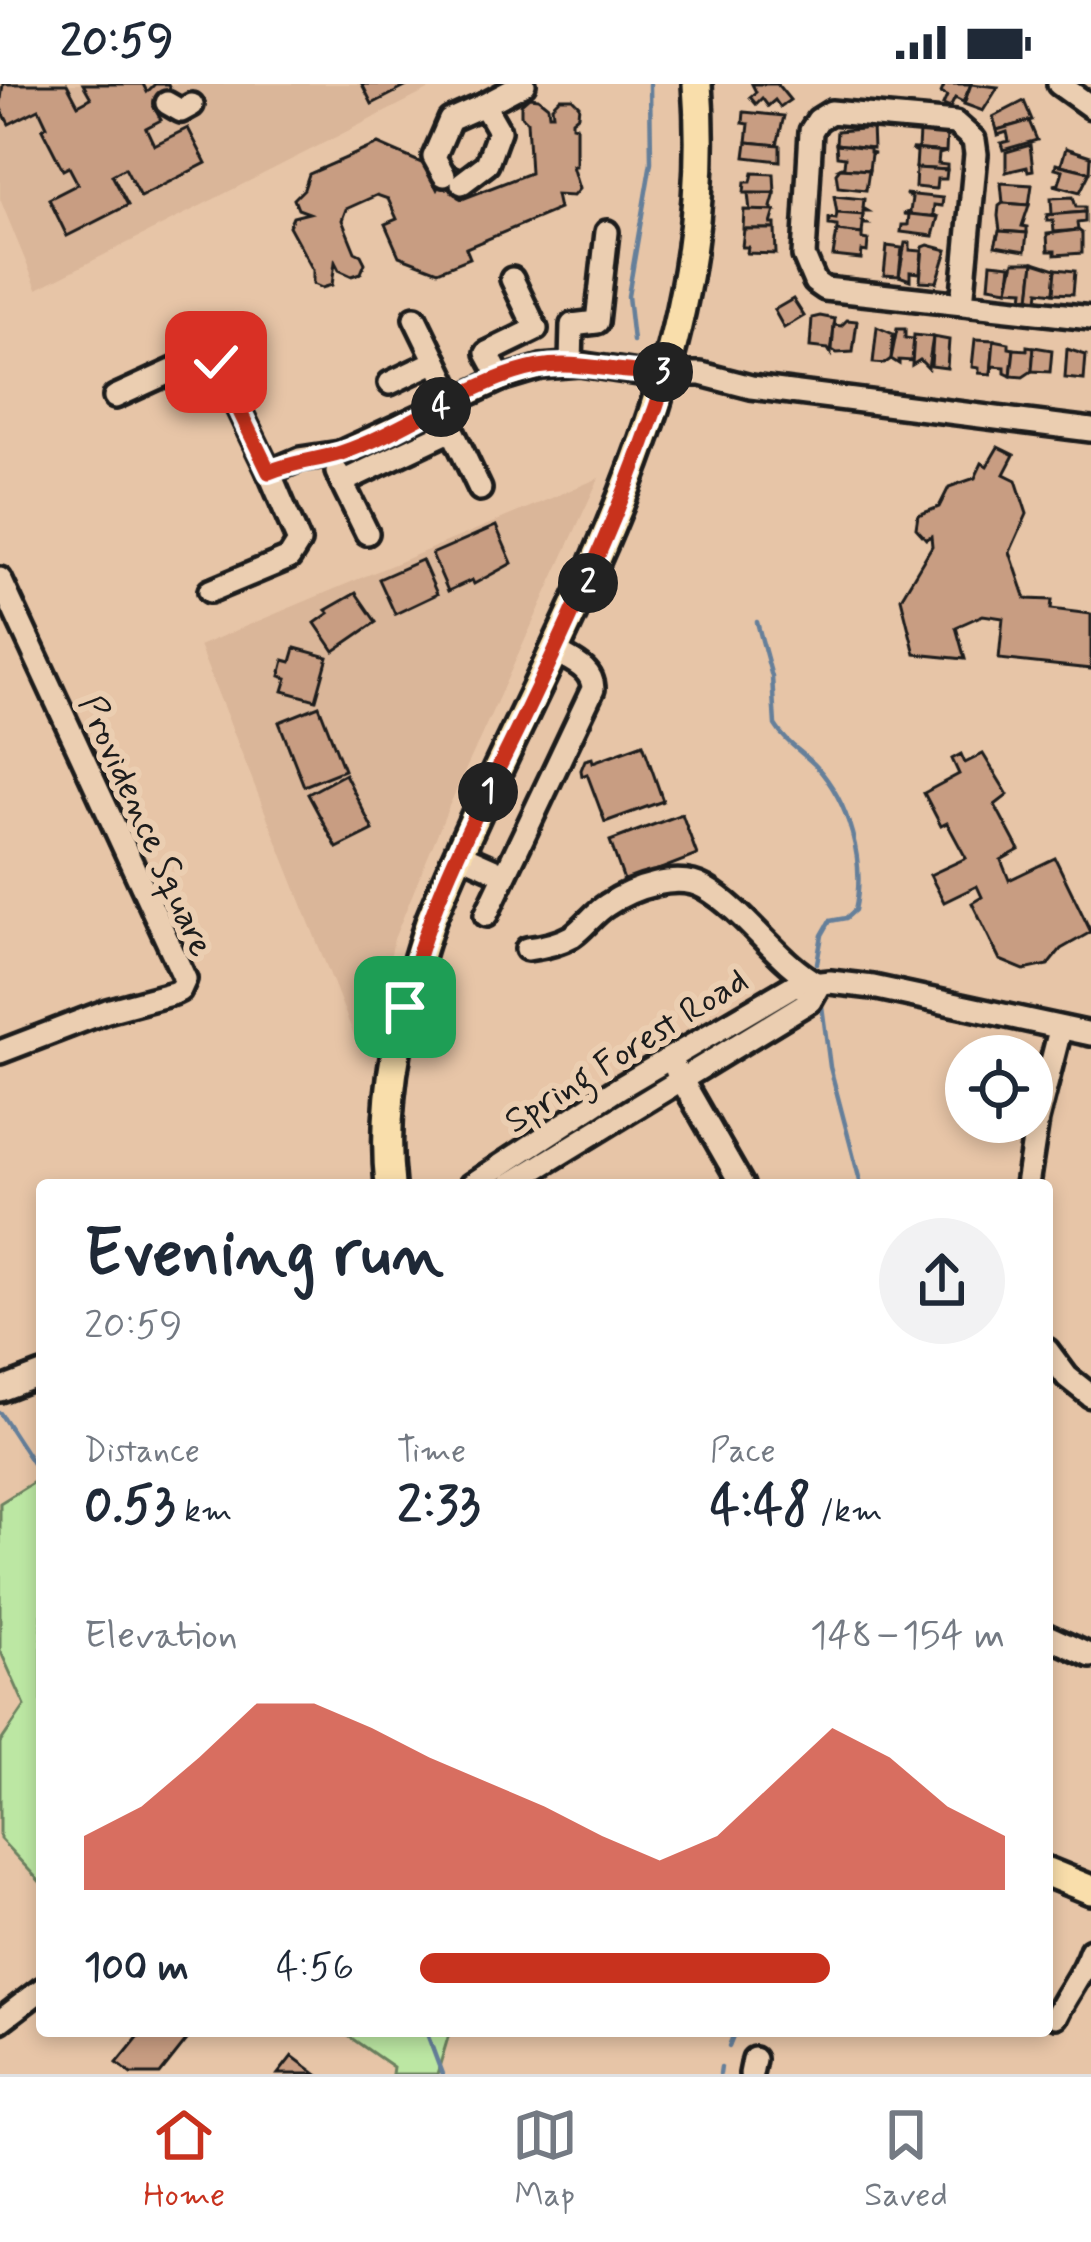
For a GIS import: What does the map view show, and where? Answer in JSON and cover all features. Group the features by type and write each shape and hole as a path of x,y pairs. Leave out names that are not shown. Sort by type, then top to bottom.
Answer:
{"main road":[{"path":"390,1179 393,1073 405,1007 431,919 638,465 668,371 694,246 701,136 697,84"},
{"path":"1053,1874 1091,1890"}],"street":[{"path":"484,105 499,131 487,164 453,179 434,157 450,120 524,84"},
{"path":"1058,84 1091,107"},
{"path":"166,104 181,111 192,105"},
{"path":"962,304 974,140 955,123 831,112 818,120 811,131 804,256 815,282 825,289 962,304 1091,318"},
{"path":"571,364 572,325 597,322 607,232"},
{"path":"501,380 487,353 536,329 512,279"},
{"path":"415,319 436,361 452,430 480,489"},
{"path":"115,397 206,355 216,362 299,542 290,558 210,591"},
{"path":"390,382 436,361"},
{"path":"269,472 300,459 329,455 501,380 541,367 571,364 645,374 668,371 795,393 1091,430"},
{"path":"342,482 452,430"},
{"path":"329,455 367,533"},
{"name":"Providence Square","path":"0,579 185,979 174,993 107,1011 0,1052"},
{"path":"486,915 593,689 584,669 555,652"},
{"path":"459,854 504,874"},
{"path":"527,949 572,936 608,904 658,884 689,881 732,908 795,970 819,985"},
{"name":"Spring Forest Road","path":"480,1179 793,986 830,982 873,987 1091,1034"},
{"name":"Spring Forest Road","path":"519,1179 810,1001 819,985"},
{"path":"1028,1179 1060,1030"},
{"path":"670,1059 739,1179"},
{"path":"1053,1358 1091,1396"},
{"path":"0,1390 36,1376"},
{"path":"1053,1639 1091,1656"},
{"path":"1056,2016 1070,1986 1081,1977 1091,1950"},
{"path":"0,2020 36,1993"}],"shaded area":[{"path":"0,84 440,84 37,289 0,199"},
{"path":"599,478 449,806 394,939 373,1043 354,1035 199,646"}],"green space":[{"path":"36,1481 36,1878 0,1839 0,1743 25,1706 0,1650 0,1503"},
{"path":"350,2037 448,2037 437,2074 392,2074 393,2067"}],"building":[{"path":"3,84 67,84 78,105 91,98 83,84 143,84 147,92 155,84 168,84 175,99 154,107 161,120 146,128 154,145 188,128 206,163 140,197 125,168 112,175 128,205 67,236 49,199 78,184 69,167 63,170 42,129 47,126 39,109 9,124 0,107"},
{"path":"362,84 411,84 372,104"},
{"path":"752,84 777,84 790,100 780,107 775,100 768,106 762,98 756,104 750,97 756,92"},
{"path":"945,84 971,84 963,102 955,98 950,108 943,105"},
{"path":"971,84 998,87 983,111 964,104"},
{"path":"529,97 548,106 549,114 560,98 572,98 579,105 572,120 576,166 572,166 579,189 573,196 556,195 559,209 466,248 470,258 438,271 399,256 385,224 397,219 388,199 377,195 346,209 342,220 355,252 365,263 361,273 352,276 339,270 335,262 332,285 313,284 313,270 289,226 293,217 309,213 298,209 294,199 309,174 378,144 424,164 437,189 450,163 466,170 458,197 462,199 530,173 527,121 521,115 521,104"},
{"path":"1024,101 1032,120 997,130 993,117"},
{"path":"744,112 784,116 777,145 747,142 749,124 743,123"},
{"path":"1029,121 1037,140 1003,150 1001,143 1009,141 1007,132 998,135 997,130"},
{"path":"862,125 872,126 873,148 836,144 837,131 862,129"},
{"path":"919,132 947,133 946,152 911,149 918,149"},
{"path":"747,142 780,145 780,161 745,157"},
{"path":"836,144 870,148 875,153 869,170 840,168 845,157 837,156"},
{"path":"1030,145 1033,170 1006,172 1006,152"},
{"path":"1066,148 1091,156 1090,172 1061,165"},
{"path":"911,149 946,152 939,154 938,164 947,165 947,170 916,168 917,152"},
{"path":"1056,164 1090,172 1080,192 1054,185 1059,184 1063,170 1055,168"},
{"path":"840,168 869,170 866,190 838,187"},
{"path":"916,168 947,170 946,179 937,179 936,189 915,187"},
{"path":"753,173 774,174 775,194 744,193 745,182 751,182"},
{"path":"1001,183 1032,185 1029,205 1003,203"},
{"path":"748,193 775,193 771,207 775,211 750,211"},
{"path":"905,194 943,198 942,206 934,205 933,214 938,217 903,214 910,212 912,198"},
{"path":"834,196 864,199 863,208 868,211 863,215 837,213"},
{"path":"1073,197 1076,207 1085,207 1085,212 1047,215 1052,214 1051,198"},
{"path":"1029,205 1022,226 1027,233 1000,231 999,206"},
{"path":"744,210 775,211 771,224 775,229 743,229"},
{"path":"1085,212 1085,222 1077,223 1078,230 1054,232 1053,221 1047,221 1047,215"},
{"path":"837,213 863,215 867,224 862,234 837,231 837,226 829,225 829,218 836,219"},
{"path":"909,214 938,217 933,236 901,232"},
{"path":"744,229 775,229 776,254 747,253 748,247 742,247"},
{"path":"1078,230 1082,253 1048,251 1047,234"},
{"path":"837,231 862,234 868,240 861,259 833,256"},
{"path":"999,231 1027,233 1025,251 995,246"},
{"path":"905,243 910,243 910,250 922,251 920,273 910,272 910,280 899,276"},
{"path":"887,246 902,248 899,276 884,275"},
{"path":"923,247 947,250 937,282 920,281"},
{"path":"1014,262 1034,262 1030,299 1023,298 1024,290 1008,289"},
{"path":"1034,262 1056,269 1054,293 1039,291 1038,299 1030,299"},
{"path":"991,263 1011,265 1008,289 989,286"},
{"path":"1056,269 1075,271 1073,294 1054,293"},
{"path":"793,299 804,316 784,328 774,310"},
{"path":"812,318 835,319 831,354 828,349 810,347"},
{"path":"857,321 853,352 837,353 832,350 834,325"},
{"path":"877,327 893,334 891,359 884,364 873,363"},
{"path":"897,329 905,329 905,338 914,339 912,361 899,360 899,364 891,359"},
{"path":"914,335 933,337 928,368 920,360 912,365"},
{"path":"933,337 949,340 947,368 931,366"},
{"path":"975,339 994,340 991,374 972,367"},
{"path":"994,340 1014,349 1011,376 1005,367 993,366 991,374"},
{"path":"1027,346 1034,347 1032,371 1023,377 1011,376 1014,349 1027,350"},
{"path":"1034,347 1052,350 1050,372 1032,371"},
{"path":"1067,349 1086,355 1084,380 1065,378"},
{"path":"998,447 1014,455 1004,474 1016,480 1027,514 1010,552 1026,599 1052,600 1051,609 1091,614 1091,669 999,659 1003,618 983,615 956,627 965,659 915,654 901,598 932,546 931,536 926,539 916,528 918,515 939,507 949,487 975,478"},
{"path":"496,526 512,563 474,584 472,580 448,591 432,554"},
{"path":"422,560 437,594 395,614 379,579"},
{"path":"356,593 376,622 334,651 315,623 329,613 326,610"},
{"path":"295,648 328,657 316,700 283,691 284,660 291,662"},
{"path":"319,706 344,770 304,786 279,722"},
{"path":"643,744 663,801 605,822 587,774 582,776 585,760 592,758 593,762"},
{"path":"961,754 965,763 983,754 1008,795 995,805 1019,850 1001,860 1009,880 1055,858 1091,932 1061,949 1048,965 1024,970 1000,960 972,903 982,897 977,886 944,902 930,875 966,858 947,823 941,826 924,793 959,774 952,759"},
{"path":"345,774 373,830 337,848 308,794"},
{"path":"682,814 697,855 625,883 610,841"},
{"path":"138,2037 189,2037 160,2074 131,2074 117,2063"},
{"path":"292,2056 316,2074 278,2074"}],"waterway":[{"path":"633,341 628,296 651,162 650,84"},
{"path":"757,622 772,677 775,725 828,781 846,815 856,853 855,910 846,918 830,921 817,963"},
{"path":"822,1006 830,1067 859,1179"},
{"path":"0,1413 36,1468"},
{"path":"428,2037 442,2074"},
{"path":"729,2046 733,2037"},
{"path":"720,2074 721,2067"}],"route":[{"path":"216,362 269,472 300,459 340,453 525,371 579,364 645,374 668,371 638,465 607,539 447,880 405,1007"}]}
